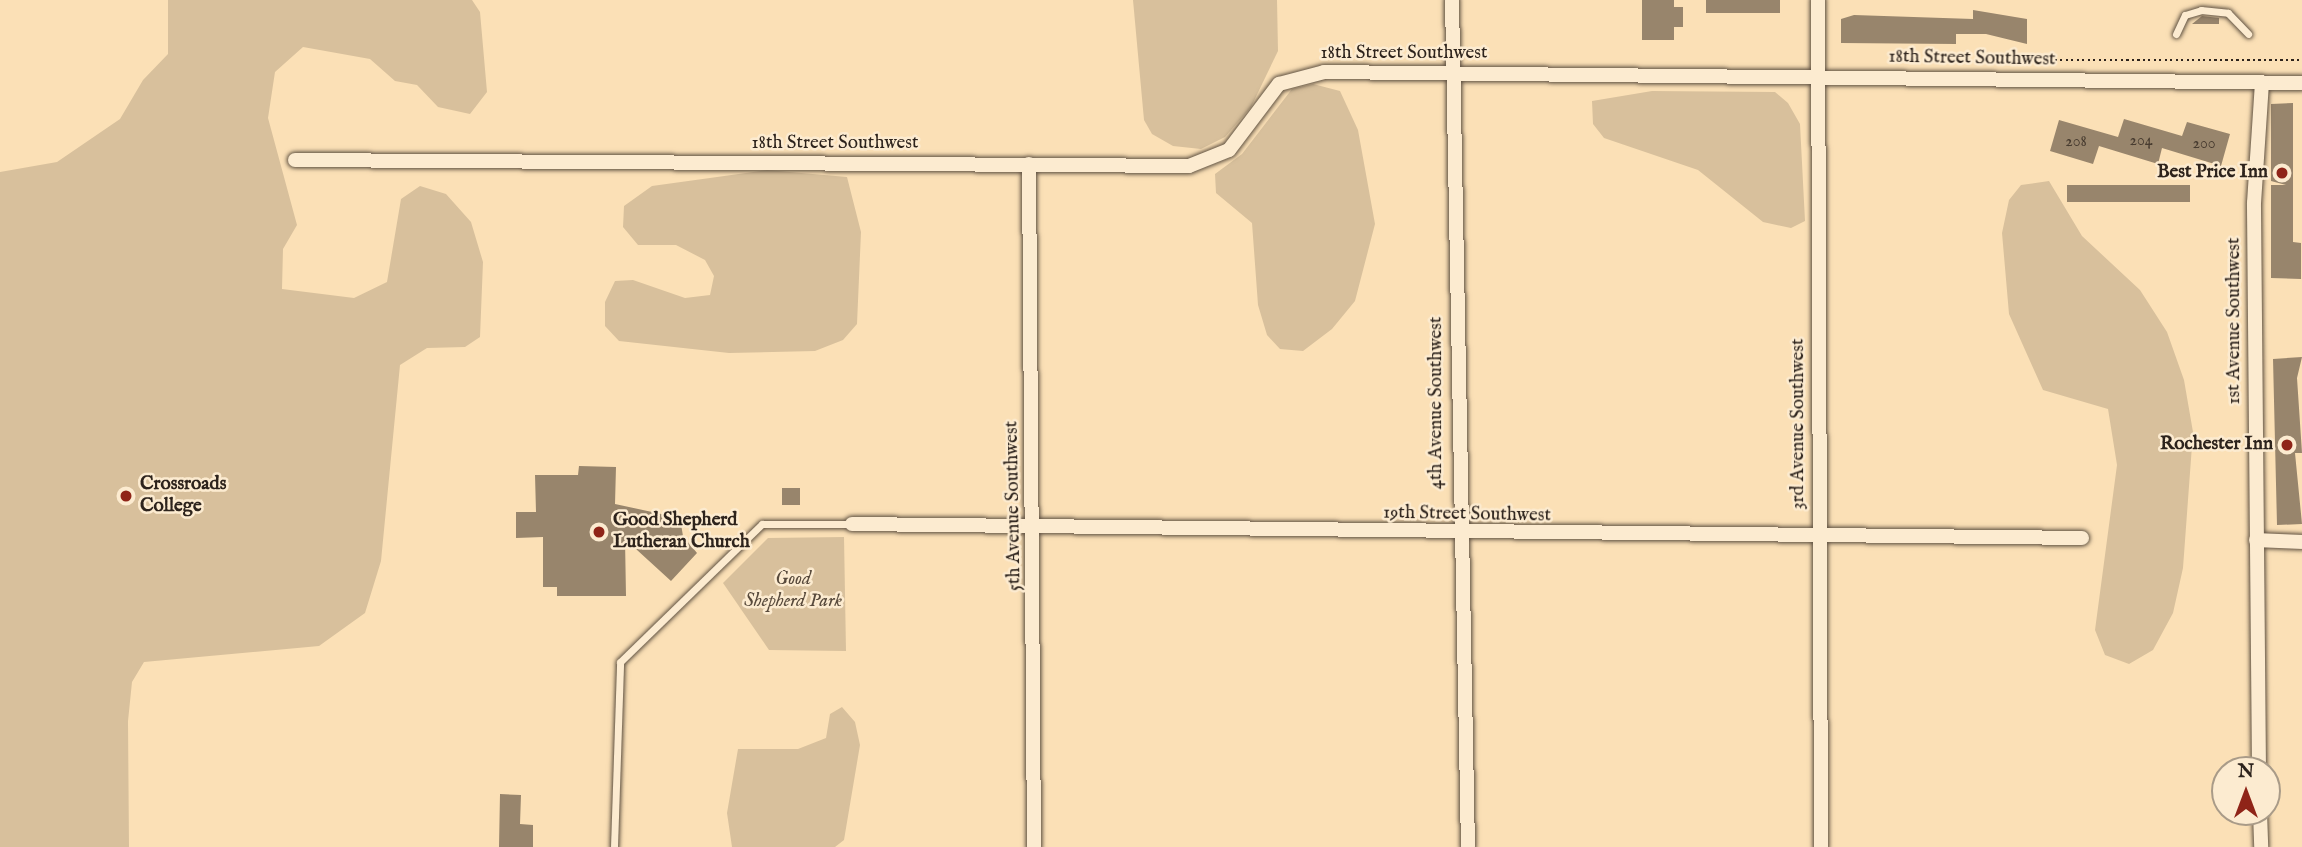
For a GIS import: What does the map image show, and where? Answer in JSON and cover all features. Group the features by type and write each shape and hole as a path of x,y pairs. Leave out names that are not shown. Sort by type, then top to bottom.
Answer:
{"street":[{"name":"4th Avenue Southwest","path":"1452,0 1451,72 1468,847"},
{"name":"3rd Avenue Southwest","path":"1818,0 1821,847"},
{"name":"18th Street Southwest","path":"295,160 1206,164 1229,150 1268,94 1287,79 1324,72 1817,75 2302,83"},
{"name":"1st Avenue Southwest","path":"2259,756 2254,204 2262,82"},
{"name":"5th Avenue Southwest","path":"1029,164 1034,847"},
{"name":"19th Street Southwest","path":"852,524 1818,539 2082,538"},
{"path":"2256,540 2302,542"},
{"path":"2260,826 2261,847"}],"lane":[{"path":"2176,34 2185,15 2201,10 2228,13 2248,34"},
{"path":"614,847 620,662 762,524 852,524"}],"path":[{"path":"2033,60 2302,60"}],"green space":[{"name":"Crossroads College","path":"168,0 472,0 480,12 487,92 470,114 438,107 417,85 395,81 370,59 303,47 275,72 268,118 297,225 283,249 282,289 354,298 387,282 401,199 420,186 446,194 471,222 483,262 480,337 465,347 427,348 400,365 381,561 365,613 319,646 144,662 132,682 128,721 129,847 0,847 0,172 57,162 120,119 143,80 168,54"},
{"path":"1133,0 1277,0 1278,51 1251,107 1225,137 1201,149 1173,146 1152,134 1144,120"},
{"path":"1313,84 1340,91 1358,130 1375,224 1355,301 1332,329 1303,351 1280,349 1267,335 1258,305 1252,223 1216,193 1215,174 1242,154 1292,89"},
{"path":"1652,91 1775,92 1788,103 1800,124 1805,221 1791,228 1763,222 1698,170 1604,138 1593,124 1592,101"},
{"path":"767,170 847,177 861,232 857,324 843,340 815,351 729,353 619,341 605,326 605,302 615,281 633,280 685,298 710,295 714,276 705,260 676,245 638,245 623,227 624,206 652,186"},
{"path":"2049,181 2082,236 2140,290 2167,332 2184,380 2193,432 2183,568 2173,613 2153,650 2129,664 2105,655 2095,630 2117,465 2108,409 2043,390 2009,314 2002,233 2009,200 2021,185"},
{"name":"Good Shepherd Park","path":"844,537 846,651 769,650 723,583 768,538"},
{"path":"842,707 855,722 860,745 844,840 835,847 732,847 727,813 738,749 798,749 826,738 830,714"}],"building":[{"path":"1642,0 1674,0 1674,7 1683,7 1683,27 1674,27 1674,40 1642,40"},
{"path":"1706,0 1780,0 1780,13 1706,13"},
{"path":"1973,10 2027,19 2027,44 1986,34 1956,34 1956,44 1841,43 1841,19 1854,15 1973,19"},
{"path":"2202,16 2219,18 2219,24 2192,24"},
{"name":"Best Price Inn","path":"2293,103 2293,242 2301,243 2301,279 2271,278 2271,185 2286,185 2271,181 2271,104"},
{"path":"2124,119 2182,136 2187,122 2230,134 2221,166 2162,148 2158,164 2099,146 2093,164 2050,151 2059,120 2118,137"},
{"path":"2067,185 2190,185 2190,202 2067,202"},
{"name":"Rochester Inn","path":"2302,357 2297,378 2302,453 2295,453 2302,524 2277,525 2273,359"},
{"name":"Good Shepherd Lutheran Church","path":"579,466 616,467 615,504 680,518 683,536 697,553 671,581 625,539 626,596 557,596 557,587 543,587 543,537 516,538 516,512 536,512 535,475 578,475"},
{"path":"782,488 800,488 800,505 782,505"},
{"path":"500,794 521,795 520,824 533,825 533,847 499,847"}],"place":[{"name":"Best Price Inn","path":"2282,173"},
{"name":"Rochester Inn","path":"2287,445"},
{"name":"Crossroads College","path":"126,496"},
{"name":"Good Shepherd Lutheran Church","path":"599,532"}]}
